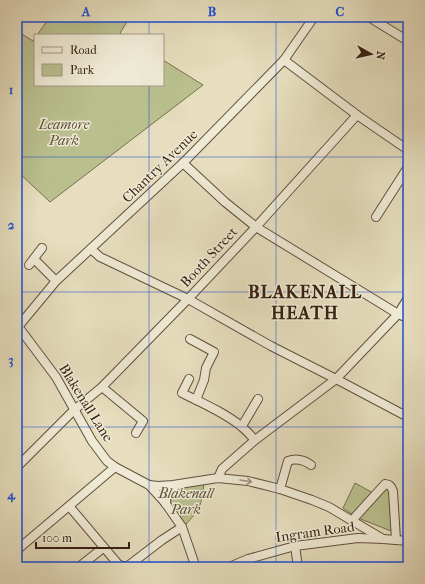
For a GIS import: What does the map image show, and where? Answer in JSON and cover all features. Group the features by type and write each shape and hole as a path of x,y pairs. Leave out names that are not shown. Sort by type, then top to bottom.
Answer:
{"street":[{"name":"Chantry Avenue","path":"17,326 56,281 183,163 284,60 314,17"},
{"path":"369,17 408,41"},
{"path":"284,60 357,115 408,150"},
{"name":"Booth Street","path":"17,467 74,410 102,386 188,300 357,115"},
{"path":"183,163 225,202 256,227 398,314 408,318"},
{"path":"376,217 408,167"},
{"path":"42,248 32,262 56,281"},
{"path":"91,249 100,257 188,300 271,346 408,417"},
{"path":"218,478 222,470 255,440 336,379 398,314 408,298"},
{"name":"Blakenall Lane","path":"17,326 56,377 92,442 107,461 115,467 149,485 161,498 182,527 194,564 201,567"},
{"path":"190,339 214,352 206,368 204,380 196,400"},
{"path":"189,379 182,392 230,418 242,426 255,440"},
{"path":"102,386 143,421 136,433"},
{"path":"242,426 258,399"},
{"path":"280,489 288,461 284,453"},
{"path":"288,461 294,459 311,465"},
{"path":"17,550 115,467"},
{"path":"149,485 158,486 218,478 248,481 280,489 329,507 382,539"},
{"path":"166,504 166,495 180,483"},
{"path":"355,522 385,484 389,485 393,492 396,540"},
{"path":"69,506 103,548 118,564 122,566 128,566 182,527"},
{"path":"355,522 359,532 358,538"},
{"name":"Ingram Road","path":"229,567 248,559 295,546 358,538 408,541"},
{"path":"295,546 298,567"},
{"path":"79,567 103,548"}],"green space":[{"path":"50,17 130,17 120,33 122,34 38,34"},
{"name":"Leamore Park","path":"17,31 33,41 34,40 34,86 164,86 164,61 203,85 50,202 17,171"},
{"name":"Blakenall Park","path":"204,483 202,496 197,511 185,525 170,506 171,499 181,487"},
{"path":"355,483 373,493 355,513 352,514 343,508"},
{"path":"385,488 390,492 393,528 391,531 358,518"}],"district":[{"name":"BLAKENALL HEATH","path":"305,302"}]}
